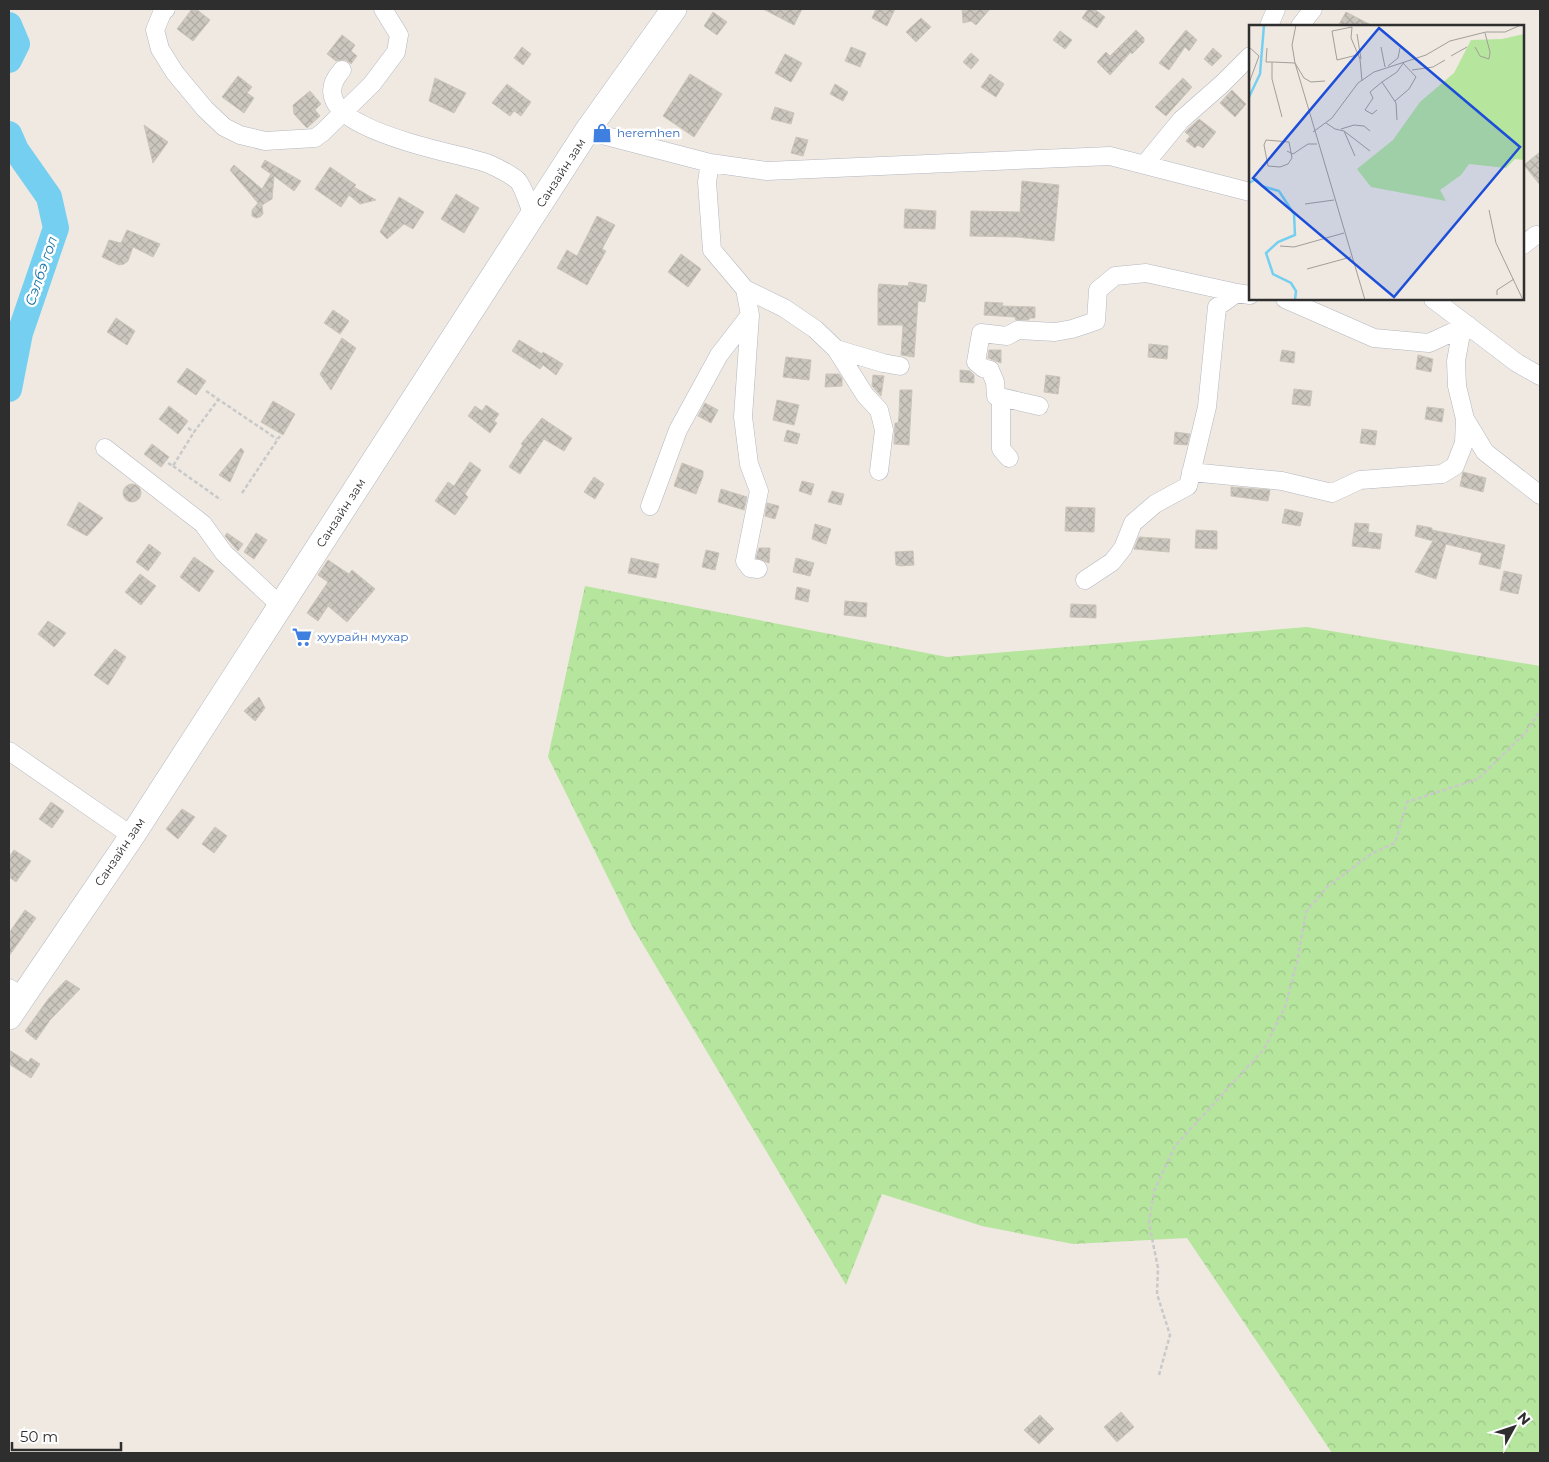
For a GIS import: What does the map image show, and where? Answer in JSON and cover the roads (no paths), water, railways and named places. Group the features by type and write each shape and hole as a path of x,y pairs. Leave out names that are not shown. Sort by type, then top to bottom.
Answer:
{"main road":[{"name":"Санзайн зам","path":"13,1001 132,836 587,132 674,9"}],"street":[{"path":"166,9 162,13 155,30 160,49 175,73 205,110 224,126 240,135 266,141 315,138 372,84 396,52 399,35 383,9"},
{"path":"1269,25 1276,9"},
{"path":"1301,25 1313,9"},
{"path":"1144,165 1181,120 1249,57"},
{"path":"342,70 331,86 331,94 342,112 350,118 382,133 488,164 518,180 534,216"},
{"path":"587,132 710,163 767,171 1110,156 1249,192"},
{"path":"710,163 707,182 712,250 745,289 784,308 815,329 836,349 866,395 879,410 884,430 879,471"},
{"path":"1039,406 996,396 995,382 990,370 983,368 976,362 981,333 1007,336 1018,330 1055,332 1072,329 1096,320 1098,290 1115,276 1146,274 1244,294"},
{"path":"745,289 750,315 743,417 749,464 759,491 745,561 750,568 758,569"},
{"path":"1085,580 1112,562 1123,548 1133,522 1155,504 1188,486 1207,406 1217,307 1244,294"},
{"path":"1287,300 1374,338 1429,343 1465,327"},
{"path":"1434,300 1465,327 1517,363 1540,376"},
{"path":"650,506 678,430 719,355 750,315"},
{"path":"1191,472 1282,482 1332,493 1360,480 1442,474 1455,466 1464,443 1465,419 1457,386 1456,361 1465,327"},
{"path":"836,349 900,366"},
{"path":"1001,397 1001,449 1009,458"},
{"path":"1465,419 1485,452 1540,494"},
{"path":"105,448 203,524 224,553 281,606"},
{"path":"9,751 132,836"}],"waterway":[{"name":"Сэлбэ гол","path":"9,25 17,44 9,60"},
{"name":"Сэлбэ гол","path":"9,134 16,150 49,197 56,228 20,333 9,389"}],"place":[{"name":"heremhen","path":"602,133"},
{"name":"хуурайн мухар","path":"302,637"}]}
